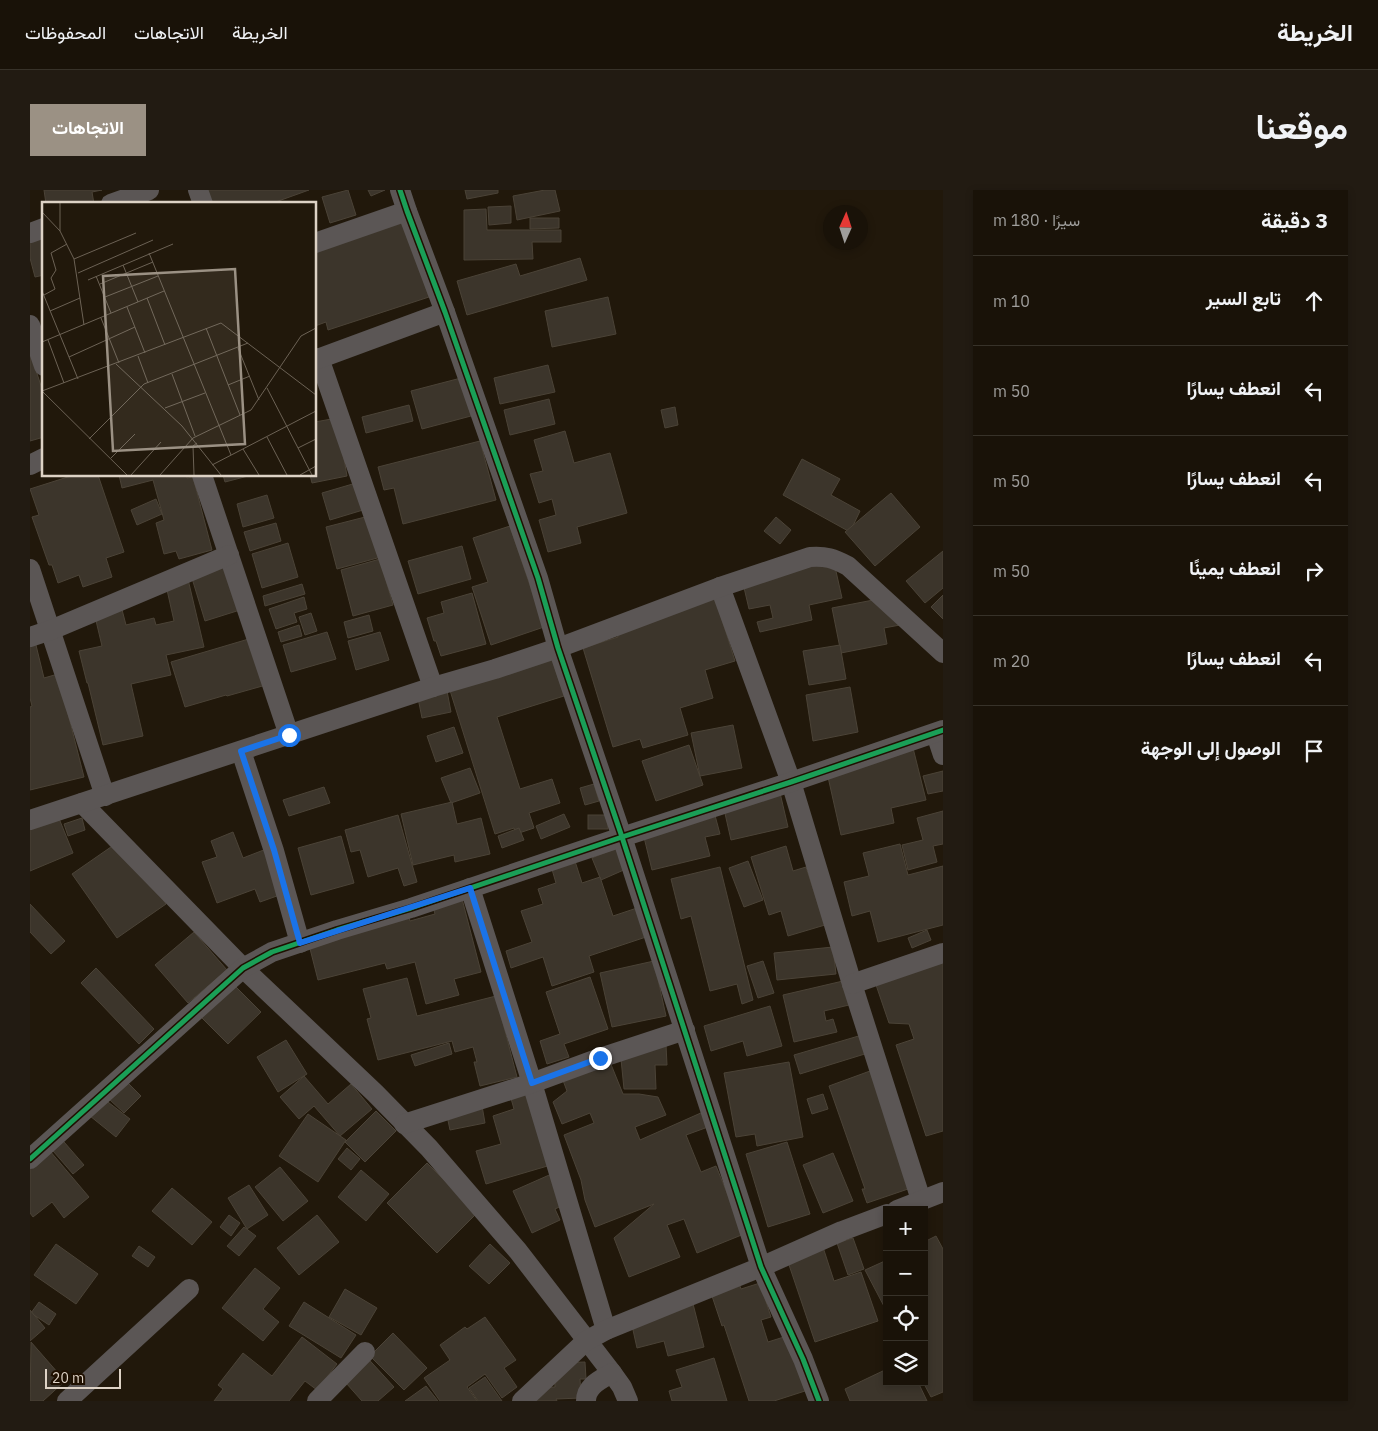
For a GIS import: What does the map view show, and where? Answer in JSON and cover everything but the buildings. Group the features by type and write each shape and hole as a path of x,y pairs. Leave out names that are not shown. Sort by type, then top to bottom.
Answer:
{"street":[{"path":"117,202 149,190"},
{"path":"198,190 202,202"},
{"path":"400,190 445,312 538,578 558,648 622,837 761,1267 803,1359 819,1401"},
{"path":"316,243 407,210"},
{"path":"30,233 42,229"},
{"path":"433,687 317,359 445,312"},
{"path":"36,333 42,358"},
{"path":"30,465 42,459"},
{"path":"202,476 289,735"},
{"path":"30,637 51,630 229,555"},
{"path":"30,820 433,687 558,648 720,587 810,557 823,556 835,558 848,566 943,653"},
{"path":"30,569 105,796"},
{"path":"720,587 791,782 852,984 922,1200"},
{"path":"30,1159 243,968 272,952 939,732 943,755"},
{"path":"241,751 274,850 300,943"},
{"path":"82,803 243,968 429,1148 518,1251 612,1373 622,1387 628,1401"},
{"path":"470,888 532,1083 606,1330"},
{"path":"852,984 943,953"},
{"path":"404,1124 532,1083 685,1030"},
{"path":"907,1206 943,1192"},
{"path":"522,1401 586,1341 606,1330 883,1216"},
{"path":"68,1401 189,1289"},
{"path":"316,1401 364,1352"},
{"path":"586,1401 587,1391 590,1387 612,1373"}],"cycle path":[{"path":"400,190 445,312 538,578 558,648 622,837 761,1267 803,1359 819,1401"},
{"path":"30,1159 243,968 272,952 411,908 943,730"}],"route":[{"path":"289,735 241,751 274,850 300,943 470,888 532,1083 600,1058"}]}
